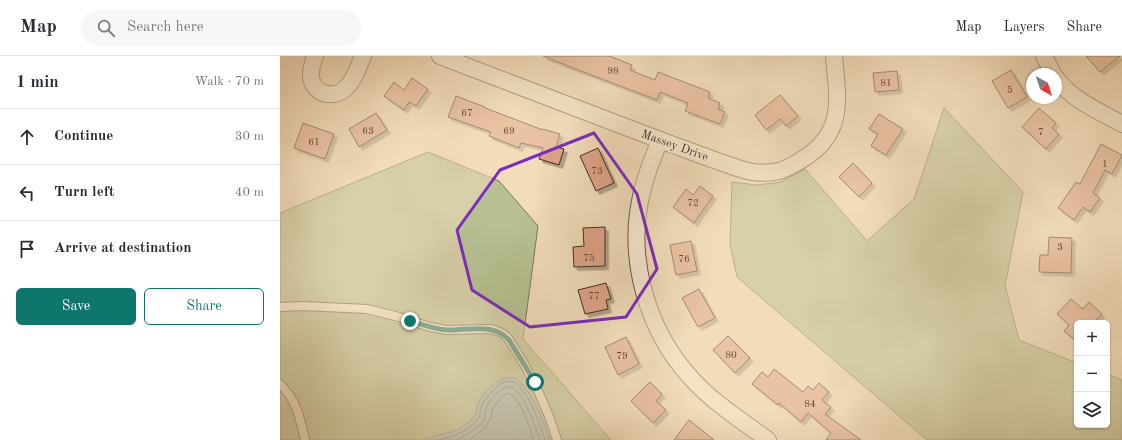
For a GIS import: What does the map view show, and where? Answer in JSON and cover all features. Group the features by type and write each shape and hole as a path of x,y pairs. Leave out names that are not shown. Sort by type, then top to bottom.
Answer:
{"street":[{"path":"315,56 310,76 314,87 322,94 333,95 345,89 355,76 363,56"},
{"name":"Massey Drive","path":"440,56 660,140 753,172 779,171 792,166 816,150 829,133 834,122 838,98 834,56"},
{"path":"1044,56 1050,68"},
{"path":"1062,85 1086,104 1122,124"},
{"path":"660,140 646,178 638,212 637,258 646,299 665,342 676,360 690,377 722,406 768,440"}],"lane":[{"path":"280,307 302,306 367,309 430,327 446,330 496,330 506,336 535,382 558,440"},
{"path":"280,384 296,405 306,440"}],"highlighted area":[{"path":"594,133 637,194 657,269 626,317 530,327 472,290 457,230 500,170"}],"green space":[{"path":"944,108 1023,192 1005,286 1019,340 1074,362 1074,428 1110,428 1110,375 1122,380 1122,440 927,440 737,277 730,244 732,182 757,185 781,182 805,169 867,241 914,199"},
{"path":"428,152 499,181 538,226 523,339 611,440 280,440 280,213"}],"water":[{"path":"505,378 515,378 522,384 537,406 550,440 425,440 456,430 468,423 475,415 478,404 485,392"}],"building":[{"path":"543,56 609,56 632,65 630,70 655,80 658,72 710,92 708,98 720,103 718,109 725,112 720,124 685,111 688,103 660,92 657,100"},
{"path":"1086,56 1120,56 1100,72"},
{"path":"1011,70 1026,98 1008,108 992,81"},
{"path":"897,71 899,90 875,92 873,73"},
{"path":"412,78 428,89 416,106 409,102 404,110 384,96 394,82 404,90"},
{"path":"780,95 798,116 786,126 780,119 766,130 755,115"},
{"path":"456,96 543,130 560,134 556,147 564,149 559,165 539,159 543,148 521,143 519,148 489,136 491,132 448,117"},
{"path":"1039,108 1056,123 1052,128 1059,134 1046,149 1022,127"},
{"path":"376,113 387,130 359,147 349,129"},
{"path":"879,114 903,129 886,155 871,146 878,134 869,129"},
{"path":"303,123 334,134 325,159 294,148"},
{"path":"1101,144 1122,155 1112,174 1105,170 1093,193 1100,198 1090,212 1083,207 1074,220 1058,208 1076,182 1080,184"},
{"path":"598,148 614,183 596,191 580,156"},
{"path":"853,163 872,183 859,197 839,177"},
{"path":"700,186 713,196 694,223 673,207 686,189 693,195"},
{"path":"605,227 605,266 574,267 573,247 584,246 583,228"},
{"path":"1049,237 1072,238 1071,273 1039,272 1040,255 1048,255"},
{"path":"691,241 697,271 676,275 670,245"},
{"path":"606,283 611,299 606,300 608,309 585,314 578,290"},
{"path":"699,289 715,318 698,327 682,298"},
{"path":"1071,299 1083,309 1089,302 1102,314 1096,320 1074,320 1074,339 1064,331 1069,325 1057,314"},
{"path":"728,336 750,358 735,373 713,350"},
{"path":"626,337 639,364 618,375 605,347"},
{"path":"774,369 803,392 808,386 813,390 819,383 829,392 822,400 831,407 825,414 861,440 826,440 831,433 808,413 801,422 779,403 778,405 752,384 762,372 768,377"},
{"path":"650,382 662,394 656,401 666,410 653,423 631,401"},
{"path":"689,420 714,440 674,440"}],"route":[{"path":"410,321 446,330 496,330 506,336 509,340 535,382"}]}
